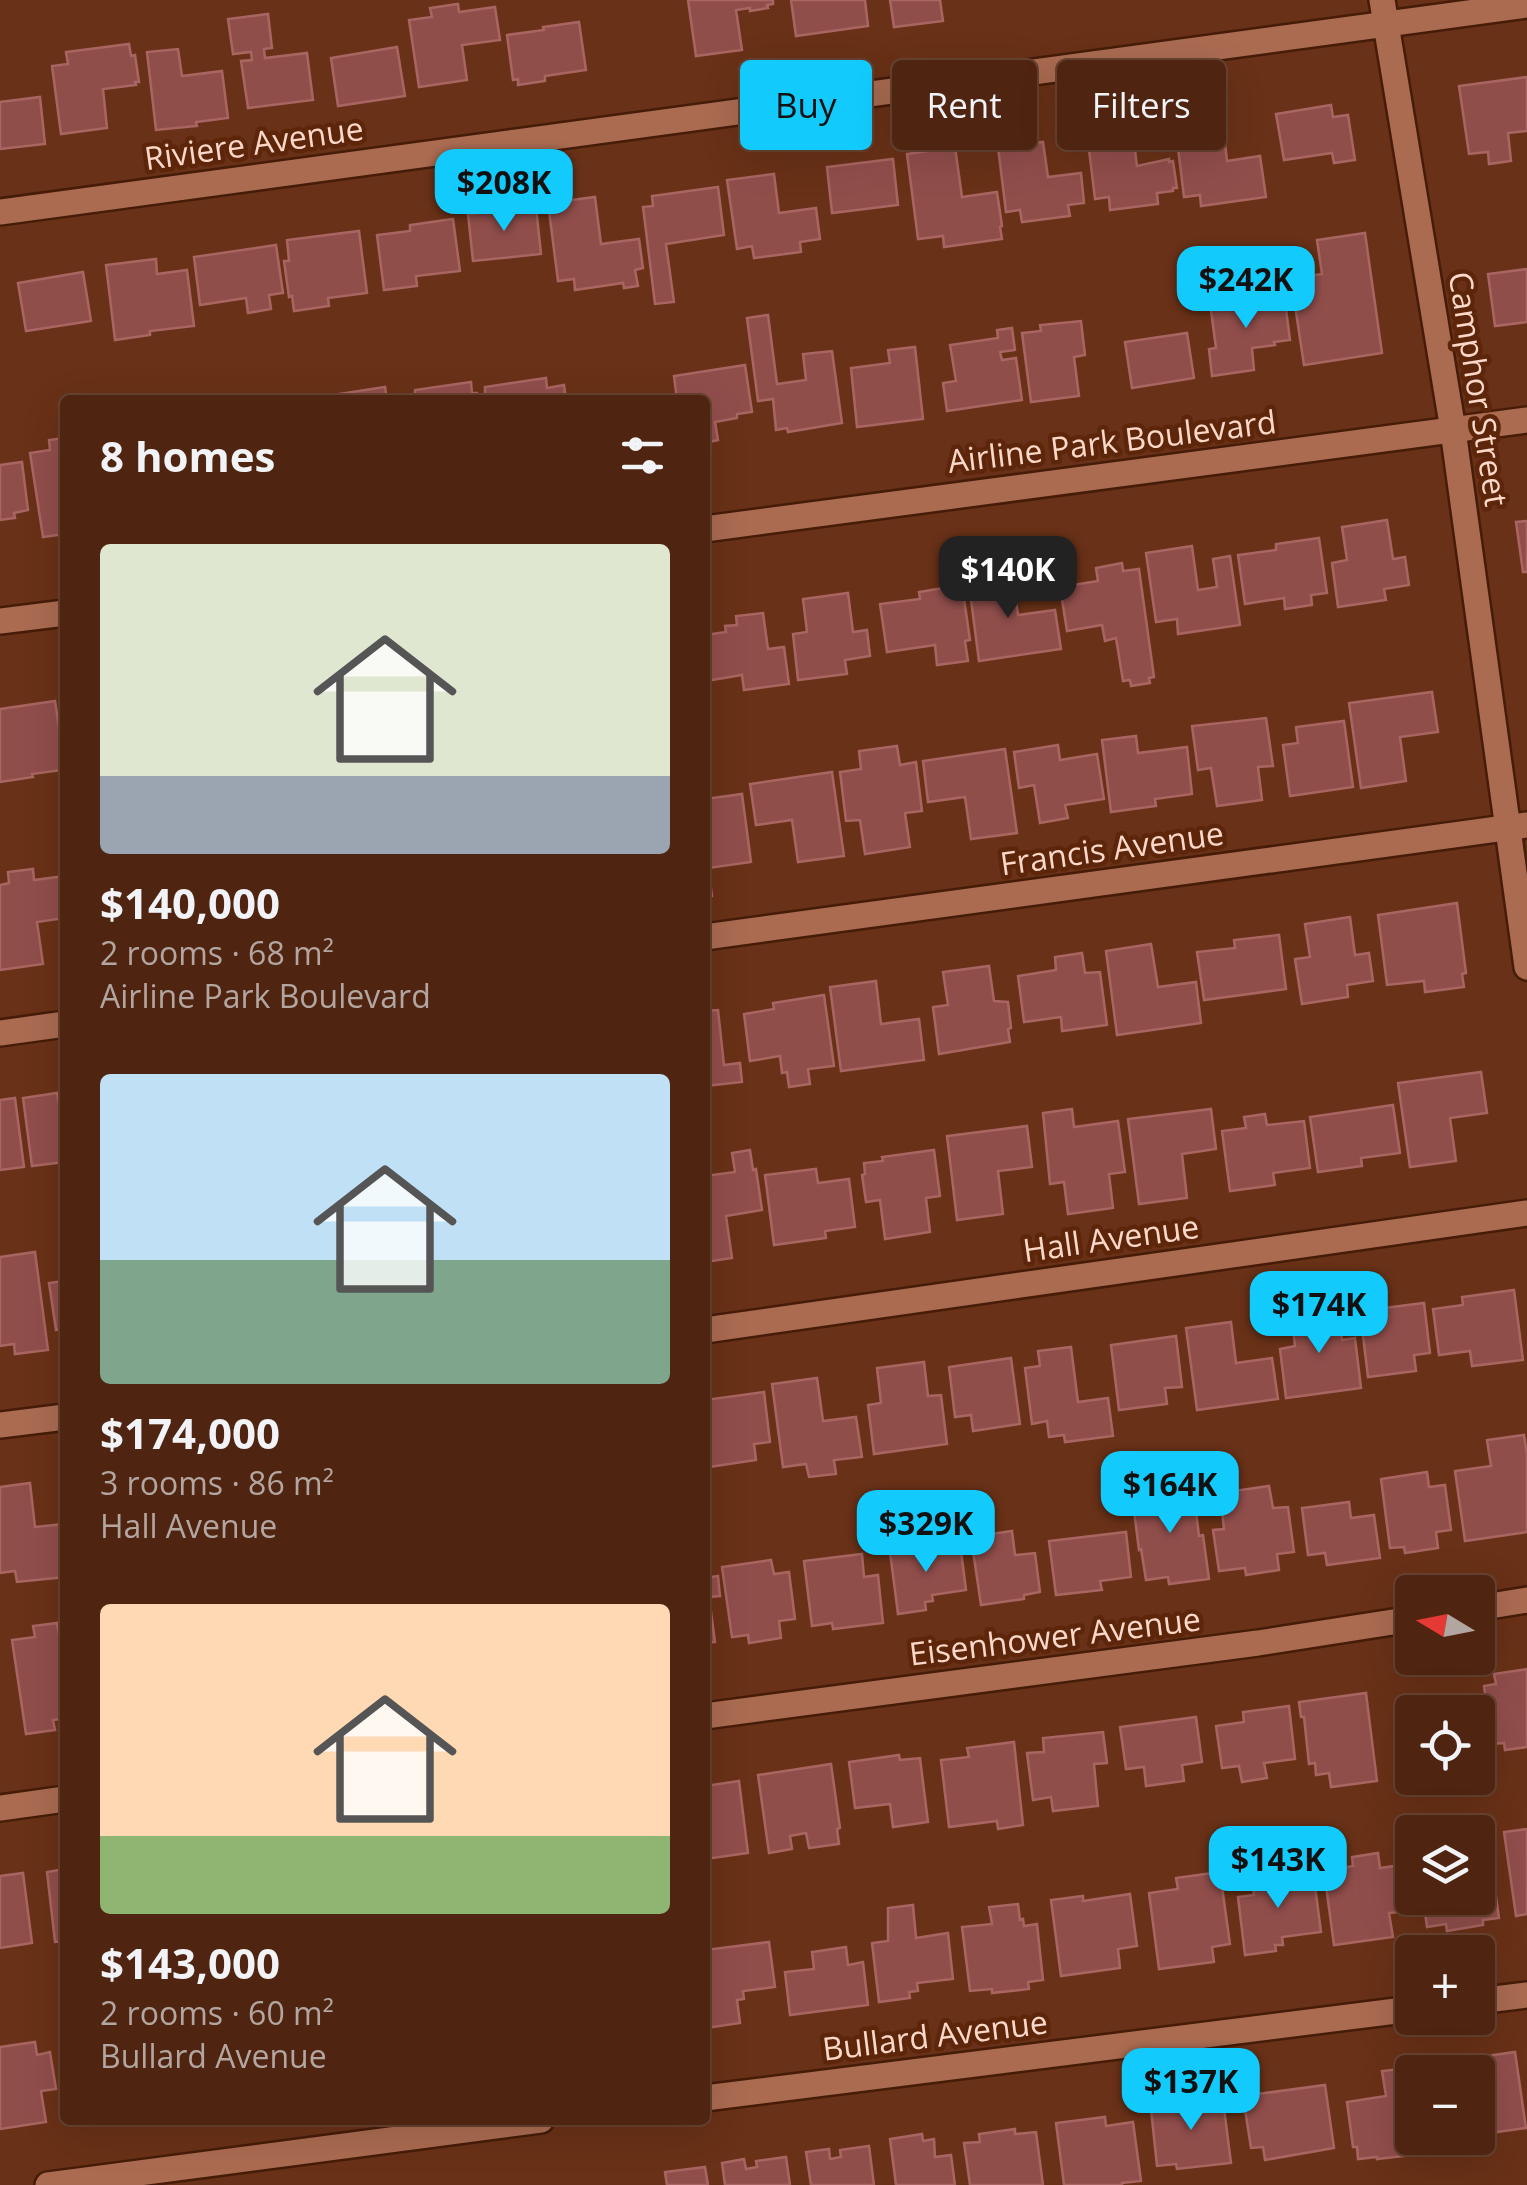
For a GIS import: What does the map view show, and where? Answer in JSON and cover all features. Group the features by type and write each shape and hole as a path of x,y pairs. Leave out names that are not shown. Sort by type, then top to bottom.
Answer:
{"street":[{"name":"Riviere Avenue","path":"0,212 1384,12 1527,6"},
{"name":"Camphor Street","path":"1384,12 1518,826 1527,967"},
{"name":"Airline Park Boulevard","path":"710,528 1527,420"},
{"path":"0,622 60,614"},
{"name":"Francis Avenue","path":"710,936 1518,826"},
{"path":"0,1033 60,1025"},
{"name":"Hall Avenue","path":"710,1329 1527,1213"},
{"path":"0,1425 60,1418"},
{"path":"1495,1605 1527,1600"},
{"name":"Eisenhower Avenue","path":"710,1715 1395,1622"},
{"path":"0,1808 60,1800"},
{"path":"1495,1999 1527,1995"},
{"name":"Bullard Avenue","path":"710,2097 1395,2011"},
{"path":"48,2185 503,2125"}],"building":[{"path":"688,0 773,0 773,4 750,11 736,10 742,50 696,56"},
{"path":"791,0 865,0 868,26 796,36"},
{"path":"890,0 940,0 943,21 894,27"},
{"path":"458,4 459,12 495,7 500,40 462,45 467,80 419,87 409,20 432,17 430,8"},
{"path":"268,14 272,48 264,49 265,58 307,53 313,100 248,108 241,61 252,60 251,52 233,54 228,19"},
{"path":"579,22 586,70 518,85 518,79 513,80 507,35"},
{"path":"129,44 131,56 135,55 139,82 103,89 107,128 61,134 52,66 68,64 66,52"},
{"path":"397,47 405,96 338,106 331,58"},
{"path":"178,49 182,76 222,71 228,118 156,130 147,52"},
{"path":"1527,77 1527,131 1508,133 1511,161 1489,164 1488,152 1469,154 1459,86"},
{"path":"40,97 45,144 0,149 0,102"},
{"path":"1331,105 1333,117 1348,115 1355,160 1334,163 1332,153 1284,160 1276,114"},
{"path":"1043,142 1048,177 1081,173 1084,203 1068,205 1070,216 1022,222 1020,210 1006,212 998,150 1037,150 1037,143"},
{"path":"955,150 962,197 997,192 1002,239 944,247 943,236 918,239 907,154"},
{"path":"1089,150 1135,150 1137,166 1173,161 1177,188 1157,193 1158,204 1110,210 1109,197 1095,199"},
{"path":"1178,150 1226,150 1227,161 1260,156 1266,197 1201,206 1200,195 1184,197"},
{"path":"893,159 898,205 832,213 827,167"},
{"path":"774,174 779,213 816,208 820,239 800,242 801,252 754,258 752,246 737,249 727,180"},
{"path":"718,187 724,235 666,244 674,302 655,304 643,207 653,206 652,196"},
{"path":"595,197 601,244 639,239 643,268 635,270 638,286 624,288 623,283 575,290 574,279 558,281 548,203"},
{"path":"536,207 541,254 473,261 468,214"},
{"path":"453,219 460,271 416,276 417,286 384,290 377,235"},
{"path":"359,231 367,293 328,298 329,306 294,311 284,261 289,261 287,240"},
{"path":"1365,233 1382,353 1304,365 1291,279 1322,274 1317,240"},
{"path":"276,245 283,293 269,295 271,309 248,313 246,298 200,305 194,257"},
{"path":"156,259 157,274 187,270 194,326 115,340 106,265"},
{"path":"1527,269 1527,322 1495,326 1488,274"},
{"path":"83,272 91,321 26,331 18,283"},
{"path":"1284,294 1290,340 1252,348 1254,370 1212,376 1209,349 1216,348 1210,303"},
{"path":"768,315 777,384 806,380 803,354 832,351 842,423 788,432 787,428 776,430 773,399 758,401 747,318"},
{"path":"1081,321 1085,355 1074,357 1079,396 1031,402 1022,333 1041,331 1040,325"},
{"path":"1012,328 1015,350 1000,352 1002,360 1016,358 1022,400 947,411 943,383 956,381 950,345 998,338 997,330"},
{"path":"1187,333 1194,378 1132,388 1125,342"},
{"path":"915,347 923,419 857,427 851,368 890,363 888,350"},
{"path":"745,365 752,412 715,422 718,440 710,442 710,395 676,395 674,376"},
{"path":"546,378 547,388 564,385 565,395 485,395 485,387"},
{"path":"471,382 472,393 477,395 415,395 415,390"},
{"path":"385,387 386,395 339,395"},
{"path":"60,439 60,535 43,537 30,453 50,450 49,440"},
{"path":"22,462 28,510 14,513 15,518 0,520 0,465"},
{"path":"1387,520 1393,559 1405,557 1409,585 1384,589 1386,600 1338,607 1332,563 1347,560 1342,527"},
{"path":"1527,521 1527,572 1523,572 1516,522"},
{"path":"1319,538 1327,593 1311,595 1312,605 1285,609 1284,598 1245,604 1238,555"},
{"path":"1192,546 1198,590 1217,587 1213,559 1230,556 1240,625 1178,634 1177,619 1156,622 1146,553"},
{"path":"1122,563 1123,571 1139,569 1154,677 1149,678 1150,683 1131,686 1130,680 1123,681 1116,638 1105,641 1102,625 1067,631 1060,587 1098,581 1096,568"},
{"path":"1012,571 1018,615 1055,610 1061,649 979,661 968,577"},
{"path":"962,585 970,640 965,641 968,661 937,665 935,645 887,652 880,604 920,599 919,592"},
{"path":"848,593 853,632 867,630 870,656 845,660 847,674 798,680 793,634 807,632 803,599"},
{"path":"763,613 768,649 784,647 789,684 744,690 742,675 710,680 710,634 726,632 725,626 737,625 736,616"},
{"path":"1432,692 1438,732 1400,737 1406,781 1361,788 1349,703"},
{"path":"55,701 60,770 0,782 0,709"},
{"path":"1266,718 1273,766 1258,767 1262,800 1217,806 1211,768 1198,770 1192,726"},
{"path":"1344,721 1353,787 1290,796 1283,745 1298,743 1296,727"},
{"path":"1136,736 1138,753 1187,747 1192,794 1155,799 1156,806 1111,812 1102,740"},
{"path":"1058,745 1060,760 1097,754 1104,799 1065,805 1068,818 1040,823 1034,785 1019,788 1014,752"},
{"path":"897,746 900,765 916,762 922,811 905,813 910,847 865,854 860,820 846,821 840,772 861,769 859,751"},
{"path":"1005,749 1017,833 971,839 965,797 928,802 923,761"},
{"path":"832,772 844,856 798,862 792,820 756,825 750,784"},
{"path":"742,794 751,862 710,868 710,798"},
{"path":"33,869 34,880 60,877 60,919 37,922 43,964 0,970 0,885 9,883 8,872"},
{"path":"1457,903 1466,973 1462,974 1464,987 1425,992 1424,981 1387,985 1378,915"},
{"path":"1350,917 1355,955 1369,953 1373,981 1347,985 1348,997 1302,1004 1295,959 1310,957 1305,924"},
{"path":"1279,935 1286,989 1204,1000 1197,952 1235,948 1234,940"},
{"path":"1151,944 1158,987 1196,982 1201,1023 1117,1035 1106,951"},
{"path":"1082,953 1085,973 1100,972 1107,1025 1062,1031 1061,1017 1024,1022 1018,976 1056,970 1055,957"},
{"path":"989,966 994,1001 1008,1002 1010,1042 939,1054 933,1007 948,1005 943,972"},
{"path":"876,981 881,1024 919,1019 924,1060 841,1071 830,987"},
{"path":"824,995 834,1066 808,1069 810,1084 789,1087 780,1056 750,1061 744,1014 774,1009 773,1003"},
{"path":"718,1010 724,1065 740,1063 742,1082 710,1085 710,1011"},
{"path":"1481,1072 1487,1113 1450,1118 1456,1161 1410,1167 1398,1083"},
{"path":"57,1093 60,1163 32,1166 23,1098"},
{"path":"15,1098 24,1167 0,1170 0,1100"},
{"path":"1393,1105 1400,1153 1361,1158 1362,1166 1318,1172 1310,1117"},
{"path":"1072,1109 1074,1127 1118,1121 1125,1172 1109,1174 1113,1208 1068,1214 1064,1182 1050,1184 1043,1113"},
{"path":"1211,1109 1216,1149 1182,1154 1187,1198 1139,1204 1128,1119"},
{"path":"1265,1114 1267,1125 1304,1121 1310,1168 1273,1173 1275,1185 1230,1191 1222,1131 1246,1128 1244,1117"},
{"path":"1027,1126 1032,1167 998,1171 1003,1214 957,1220 947,1136"},
{"path":"750,1150 762,1210 726,1216 732,1258 710,1261 710,1175 735,1172 732,1153"},
{"path":"934,1150 940,1196 926,1198 930,1232 885,1239 880,1200 866,1202 864,1163"},
{"path":"816,1169 818,1183 849,1179 855,1227 825,1231 826,1238 774,1245 765,1175"},
{"path":"35,1252 48,1350 15,1354 14,1344 0,1346 0,1257"},
{"path":"60,1282 60,1329 56,1330 49,1283"},
{"path":"1514,1290 1523,1360 1472,1366 1470,1351 1439,1355 1433,1309 1463,1305 1462,1297"},
{"path":"1424,1303 1430,1353 1414,1355 1416,1371 1368,1377 1360,1311"},
{"path":"1337,1307 1342,1340 1355,1338 1361,1388 1286,1398 1280,1349 1295,1346 1291,1312"},
{"path":"1231,1322 1236,1363 1272,1358 1278,1399 1197,1410 1186,1328"},
{"path":"1176,1336 1182,1387 1165,1388 1167,1404 1119,1410 1111,1345"},
{"path":"1071,1347 1078,1402 1108,1398 1113,1436 1065,1442 1064,1435 1049,1437 1047,1421 1032,1424 1025,1368 1040,1366 1038,1351"},
{"path":"1011,1358 1020,1424 973,1431 971,1415 955,1417 949,1367"},
{"path":"924,1362 928,1396 941,1395 947,1444 874,1454 868,1405 881,1403 877,1368"},
{"path":"817,1378 823,1421 856,1417 862,1457 834,1460 836,1474 809,1477 806,1464 783,1467 772,1384"},
{"path":"764,1392 770,1442 754,1444 756,1460 710,1467 710,1399"},
{"path":"1524,1435 1527,1532 1465,1541 1455,1471 1491,1466 1487,1440"},
{"path":"1427,1472 1429,1487 1445,1485 1451,1530 1436,1532 1438,1548 1405,1553 1404,1547 1390,1548 1381,1479"},
{"path":"30,1483 35,1527 60,1524 60,1578 17,1582 15,1571 0,1573 0,1487"},
{"path":"1269,1486 1273,1508 1288,1507 1294,1552 1277,1554 1279,1570 1246,1575 1245,1568 1219,1571 1213,1530 1224,1529 1220,1493"},
{"path":"1193,1487 1209,1579 1169,1584 1168,1577 1146,1580 1132,1495"},
{"path":"1349,1502 1351,1518 1374,1515 1380,1558 1327,1565 1325,1553 1308,1555 1302,1508"},
{"path":"1012,1531 1015,1555 1035,1553 1040,1592 1024,1595 1024,1599 981,1605 971,1537"},
{"path":"1126,1532 1131,1577 1100,1581 1102,1590 1056,1595 1049,1541"},
{"path":"960,1543 966,1590 932,1595 933,1601 925,1602 926,1610 898,1614 890,1552"},
{"path":"862,1554 864,1577 878,1575 883,1623 833,1629 832,1623 812,1626 804,1561"},
{"path":"771,1560 774,1574 789,1572 795,1619 779,1621 781,1638 749,1643 748,1635 732,1637 722,1567"},
{"path":"718,1576 720,1596 710,1597 710,1577"},
{"path":"710,1604 715,1642 710,1642"},
{"path":"57,1623 60,1719 53,1720 55,1730 26,1734 12,1640 35,1637 33,1626"},
{"path":"1527,1669 1527,1747 1505,1750 1504,1743 1495,1744 1495,1695 1485,1695 1484,1686 1496,1684 1495,1674"},
{"path":"1366,1693 1377,1781 1331,1787 1329,1773 1316,1775 1315,1763 1309,1764 1299,1702"},
{"path":"1289,1706 1295,1759 1264,1763 1267,1778 1242,1782 1239,1766 1222,1768 1216,1726 1244,1722 1243,1712"},
{"path":"1196,1717 1202,1762 1182,1765 1184,1781 1146,1786 1144,1767 1126,1769 1120,1727"},
{"path":"1103,1732 1107,1763 1094,1764 1098,1806 1053,1811 1051,1797 1033,1800 1027,1753 1044,1752 1043,1738"},
{"path":"1014,1742 1023,1825 998,1829 997,1821 949,1827 941,1760 969,1757 967,1748"},
{"path":"899,1755 900,1760 920,1758 928,1822 893,1827 890,1804 855,1808 849,1762"},
{"path":"831,1764 839,1844 809,1848 806,1833 790,1836 792,1849 769,1853 758,1775"},
{"path":"739,1781 748,1853 710,1858 710,1785"},
{"path":"1527,1829 1527,1914 1516,1916 1504,1832"},
{"path":"1378,1853 1380,1868 1395,1866 1395,1912 1389,1913 1393,1937 1334,1945 1324,1871 1353,1866 1352,1857"},
{"path":"60,1870 60,1942 55,1942 47,1872"},
{"path":"1220,1872 1230,1944 1212,1947 1214,1962 1159,1969 1149,1893 1178,1889 1176,1878"},
{"path":"1311,1872 1321,1932 1282,1937 1283,1945 1275,1945 1276,1951 1245,1955 1238,1897 1254,1895 1252,1877"},
{"path":"23,1873 32,1943 0,1948 0,1876"},
{"path":"1495,1890 1499,1918 1447,1931 1446,1924 1427,1927 1425,1915 1495,1915"},
{"path":"1130,1894 1137,1946 1118,1949 1120,1968 1061,1976 1051,1900 1083,1896 1083,1901"},
{"path":"1018,1904 1024,1926 1037,1924 1043,1980 1028,1982 1029,1989 970,1991 962,1927 992,1924 989,1907"},
{"path":"913,1905 916,1938 948,1933 953,1979 917,1983 918,1991 909,1992 910,1998 879,2002 872,1943 888,1941 888,1908"},
{"path":"769,1942 775,1987 743,1991 744,1999 737,2000 740,2023 710,2027 710,1949"},
{"path":"846,1947 848,1965 863,1962 868,2005 790,2015 785,1972 814,1969 812,1952"},
{"path":"35,2042 37,2055 50,2052 56,2089 41,2091 46,2122 0,2129 0,2047"},
{"path":"1515,2052 1526,2128 1495,2132 1494,2055"},
{"path":"1395,2070 1395,2155 1413,2155 1358,2159 1347,2102 1386,2096 1382,2071"},
{"path":"1325,2085 1334,2148 1265,2160 1263,2147 1251,2148 1243,2096"},
{"path":"1203,2096 1203,2102 1223,2100 1231,2163 1177,2169 1176,2164 1157,2166 1151,2109 1166,2107 1165,2100"},
{"path":"1105,2117 1106,2126 1133,2122 1141,2181 1122,2185 1064,2185 1056,2123"},
{"path":"1015,2129 1015,2134 1036,2132 1043,2185 970,2185 964,2143 980,2142 979,2134"},
{"path":"922,2134 923,2141 934,2139 935,2157 951,2155 955,2185 896,2185 890,2139"},
{"path":"869,2146 874,2185 811,2185 806,2152 829,2149 830,2159 841,2157 840,2150"},
{"path":"786,2157 790,2185 725,2185 722,2163 744,2159 746,2169 757,2167 756,2161"},
{"path":"705,2167 708,2185 667,2185 665,2172"}]}
